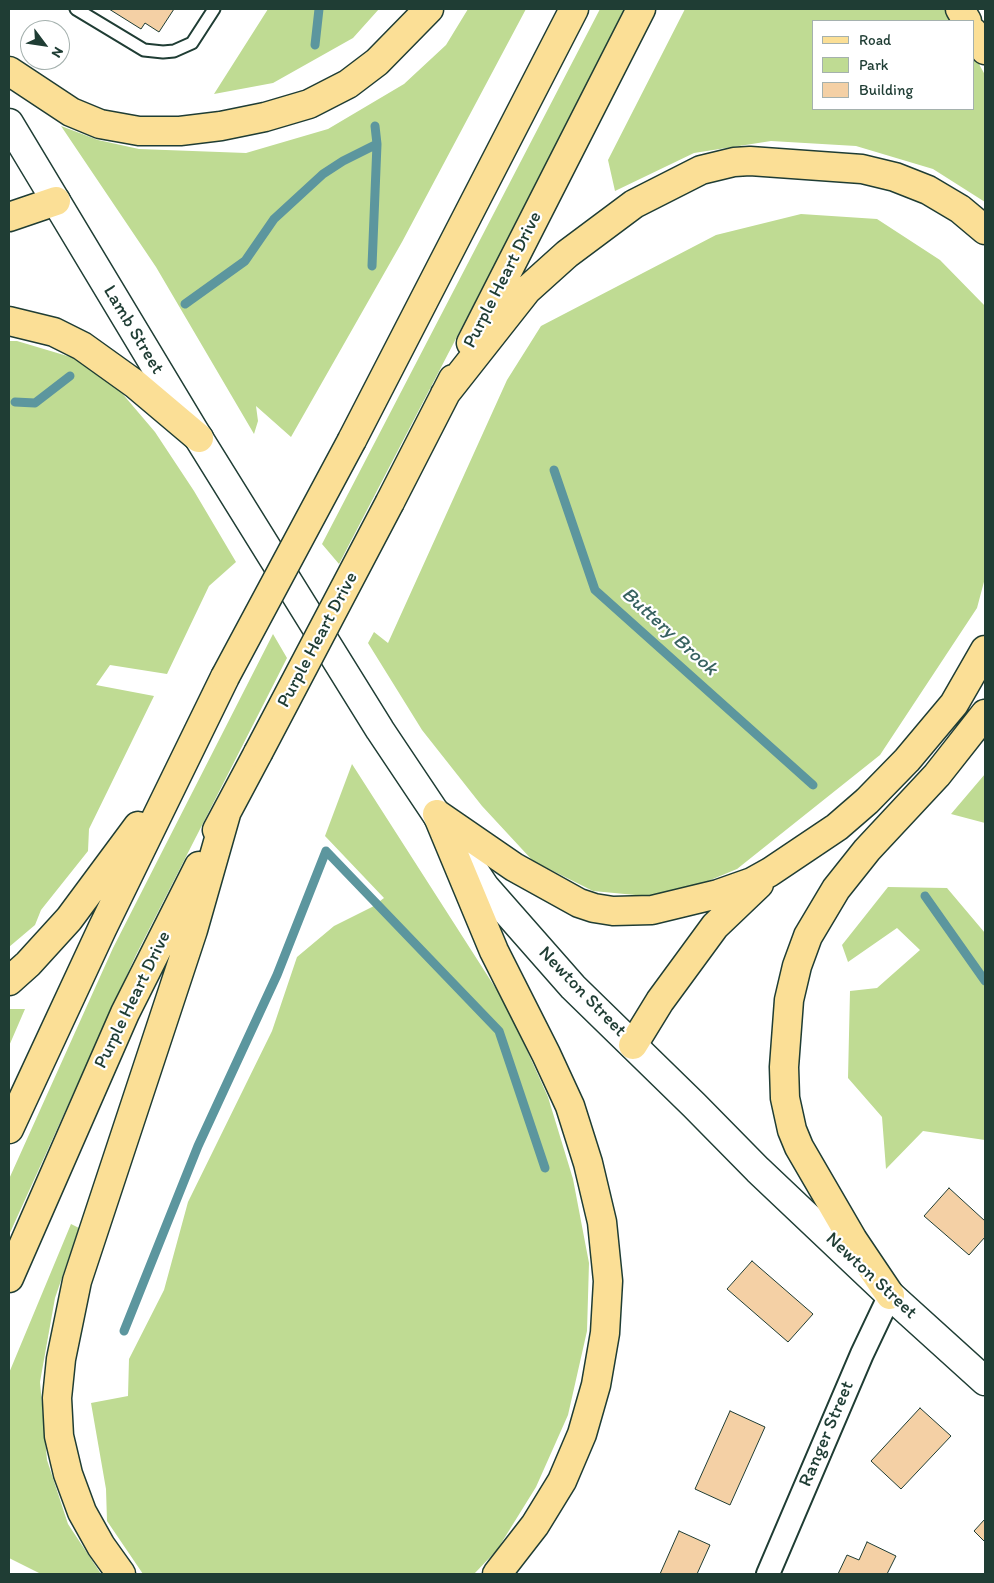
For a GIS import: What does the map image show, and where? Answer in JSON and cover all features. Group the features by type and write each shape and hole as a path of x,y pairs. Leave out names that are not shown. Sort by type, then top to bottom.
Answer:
{"main road":[{"path":"9,71 71,112 100,124 139,131 180,131 221,126 265,118 309,104 348,84 377,62 429,9"},
{"path":"9,1129 72,992 225,677 352,440 574,9"},
{"name":"Purple Heart Drive","path":"9,1278 125,1013 226,814 390,502 641,9"},
{"path":"960,9 966,20"},
{"path":"974,34 985,50"},
{"name":"Lamb Street","path":"9,123 198,438 260,535"},
{"path":"445,394 527,290 567,254 634,204 701,170 734,162 750,161 862,169 895,177 928,190 960,208 985,230"},
{"path":"9,217 56,201"},
{"path":"9,321 54,332 82,346 135,384 198,438"},
{"name":"Newton Street","path":"260,535 380,730 491,894 573,987 758,1170 890,1295 985,1381"},
{"path":"438,814 514,867 579,903 594,908 632,912 668,907 736,888 770,872 837,827 881,787 954,704 985,650"},
{"path":"890,1295 853,1240 799,1147 792,1130 785,1098 784,1066 789,1000 797,966 808,936 836,889 867,850 937,775 985,714"},
{"path":"9,981 28,964 69,919 177,776"},
{"path":"121,1574 101,1546 82,1512 68,1474 59,1436 57,1398 61,1359 77,1280 193,930 226,814"},
{"path":"438,814 494,951 570,1106 588,1163 602,1222 608,1281 605,1333 596,1385 582,1434 562,1481 535,1526 497,1574"},
{"path":"633,1045 660,1001 715,926 770,872"}],"street":[{"name":"Ranger Street","path":"768,1574 835,1414 890,1295"}],"lane":[{"path":"76,9 144,50 163,52 174,51 192,43 214,9"}],"green space":[{"path":"268,9 379,9 353,38 273,83 214,94"},
{"path":"468,9 526,9 402,242 291,437 256,406 258,421 254,434 156,267 61,126 98,140 139,149 246,153 328,129 404,84 446,45"},
{"path":"600,9 627,9 339,564 322,544"},
{"path":"685,9 951,9 956,20 812,20 812,110 974,110 974,55 985,75 985,202 933,169 856,146 771,141 694,153 615,191 608,160"},
{"path":"801,214 877,219 940,260 985,306 985,578 977,608 880,755 737,869 667,898 593,891 533,861 482,806 422,730 368,643 374,632 388,643 507,380 541,326 716,235"},
{"path":"9,341 17,341 74,358 121,392 155,432 194,491 236,562 209,586 167,674 110,665 96,685 154,696 89,829 88,851 41,910 35,925 9,947"},
{"path":"273,634 287,658 136,955 9,1235 9,1179 113,948"},
{"path":"352,764 507,1006 548,1097 573,1179 589,1263 587,1331 568,1415 536,1487 497,1550 474,1574 143,1574 107,1521 106,1489 91,1403 128,1396 129,1359 164,1290 188,1202 272,1031 297,957 334,926 372,907 384,898 325,836"},
{"path":"985,774 985,823 951,814"},
{"path":"888,887 947,888 985,933 985,1140 923,1131 886,1169 882,1117 848,1078 850,991 877,988 920,950 897,928 848,962 842,945"},
{"path":"9,1009 25,1009 9,1046"},
{"path":"71,1224 79,1228 55,1298 40,1382 47,1460 68,1524 101,1574 41,1574 9,1558 9,1373"}],"building":[{"path":"109,9 174,9 159,32 145,23 141,29"},
{"path":"949,1188 985,1221 985,1237 969,1255 924,1216"},
{"path":"752,1261 813,1314 788,1342 727,1289"},
{"path":"920,1408 951,1436 901,1489 871,1461"},
{"path":"730,1411 765,1427 730,1505 695,1489"},
{"path":"985,1519 985,1542 974,1531"},
{"path":"679,1531 710,1545 697,1574 660,1574"},
{"path":"867,1542 896,1556 887,1574 838,1574 847,1555 859,1560"}],"waterway":[{"name":"Buttery Brook","path":"315,45 319,9"},
{"name":"Buttery Brook","path":"372,266 377,144 375,126"},
{"path":"185,304 245,261 274,219 323,174 343,161 377,144"},
{"path":"15,402 35,403 70,376"},
{"name":"Buttery Brook","path":"554,470 595,590 813,785"},
{"path":"124,1331 198,1146 277,975 326,851 499,1031 545,1168"},
{"name":"Buttery Brook","path":"925,896 985,981"}]}
